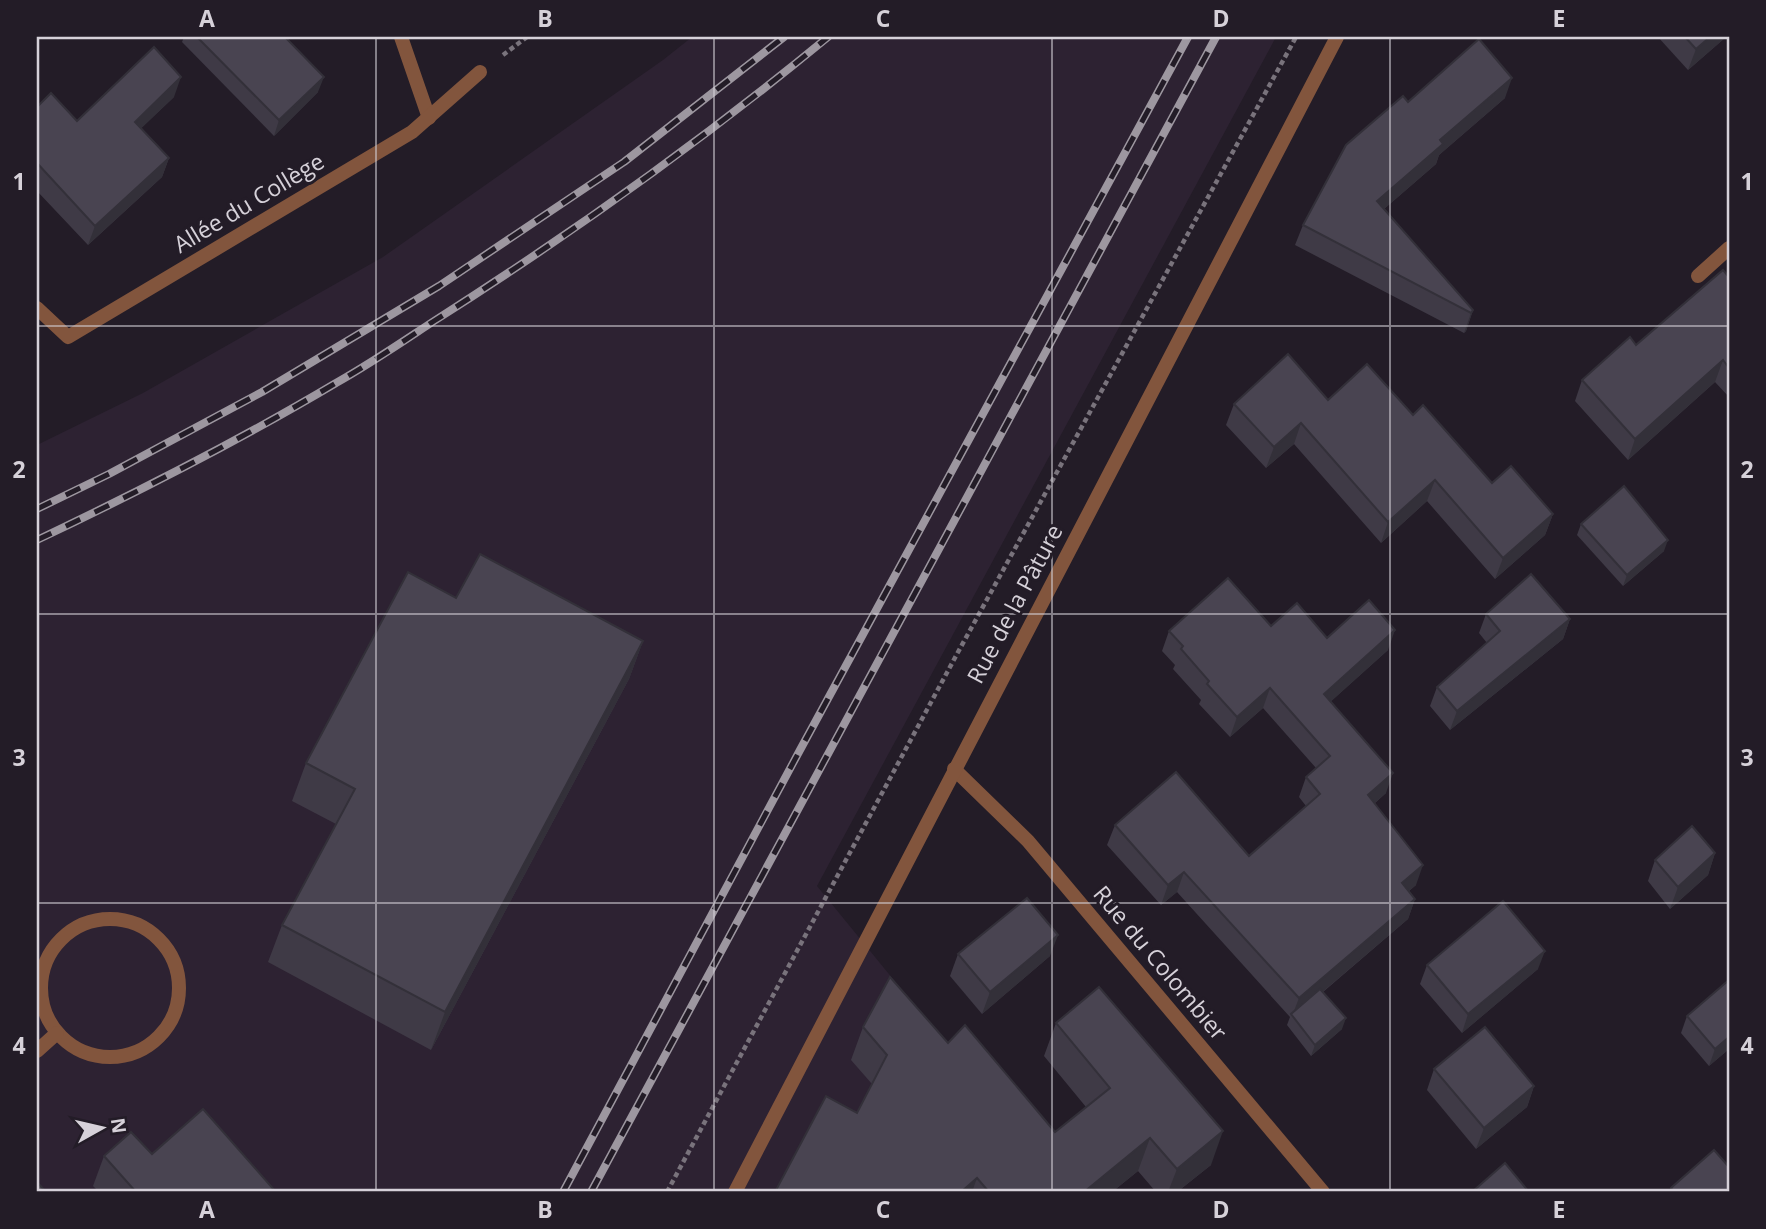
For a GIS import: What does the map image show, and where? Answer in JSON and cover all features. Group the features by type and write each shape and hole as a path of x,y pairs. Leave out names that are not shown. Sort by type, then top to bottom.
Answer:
{"street":[{"path":"401,37 429,118"},
{"name":"Rue de la Pâture","path":"735,1192 1337,37"},
{"name":"Allée du Collège","path":"37,308 68,337 412,132 480,72"},
{"path":"1698,276 1729,248"},
{"name":"Rue du Colombier","path":"954,769 1028,841 1323,1192"},
{"path":"108,918 130,921 150,930 167,947 177,968 179,992 174,1015 161,1035 143,1049 120,1057 97,1056 75,1048 57,1033 46,1014 40,992 43,970 51,950 67,933 86,922 108,918"},
{"path":"37,1051 57,1033"}],"path":[{"path":"667,1192 970,630 1296,37"}],"shaded area":[{"path":"692,37 1276,37 817,886 1067,1192 37,1192 37,445 143,393 383,257"}],"building":[{"path":"197,37 285,37 324,77 279,120"},
{"path":"1685,37 1710,37 1696,49"},
{"path":"1479,39 1512,78 1440,140 1443,144 1377,201 1473,310 1471,313 1303,225 1346,145 1403,96 1408,102"},
{"path":"154,47 181,77 135,122 169,158 95,226 37,163 37,107 51,93 77,121"},
{"path":"1723,270 1729,277 1729,368 1723,360 1635,439 1582,380 1630,337 1636,345"},
{"path":"1288,354 1328,400 1367,364 1413,415 1423,405 1492,483 1511,466 1553,514 1503,558 1435,480 1388,522 1301,423 1274,447 1234,404"},
{"path":"1624,486 1668,540 1627,575 1581,524"},
{"path":"480,554 643,641 445,1012 282,925 355,789 306,763 408,572 456,598"},
{"path":"1531,574 1570,619 1457,711 1437,687 1500,631 1486,614"},
{"path":"1228,578 1271,626 1297,603 1327,638 1369,600 1395,630 1324,694 1393,773 1368,795 1423,865 1402,883 1415,899 1299,998 1184,872 1168,885 1115,825 1176,772 1249,856 1320,794 1306,777 1330,756 1270,688 1237,717 1207,684 1209,681 1169,631"},
{"path":"1692,826 1715,853 1678,887 1655,860"},
{"path":"1027,898 1058,935 990,992 958,954"},
{"path":"1503,901 1545,951 1468,1014 1427,965"},
{"path":"890,977 948,1043 965,1025 1055,1132 1110,1088 1056,1023 1099,987 1223,1131 1177,1169 1150,1138 1084,1192 989,1192 977,1178 961,1192 775,1192 826,1096 857,1113 887,1055 863,1027"},
{"path":"1729,980 1729,1037 1715,1049 1687,1016"},
{"path":"1320,989 1346,1018 1315,1045 1291,1014"},
{"path":"1485,1027 1534,1086 1484,1128 1434,1069"},
{"path":"203,1109 276,1192 136,1192 104,1156 131,1132 152,1154"},
{"path":"1714,1150 1729,1167 1729,1192 1674,1192 1671,1188"},
{"path":"1505,1163 1529,1192 1472,1192"},
{"path":"37,1182 46,1192 37,1192"}],"railway":[{"path":"37,509 109,474 262,392 439,286 624,162 784,37"},
{"path":"37,540 226,445 374,361 636,185 733,113 828,37"},
{"path":"563,1192 1188,37"},
{"path":"591,1192 1216,37"}]}
